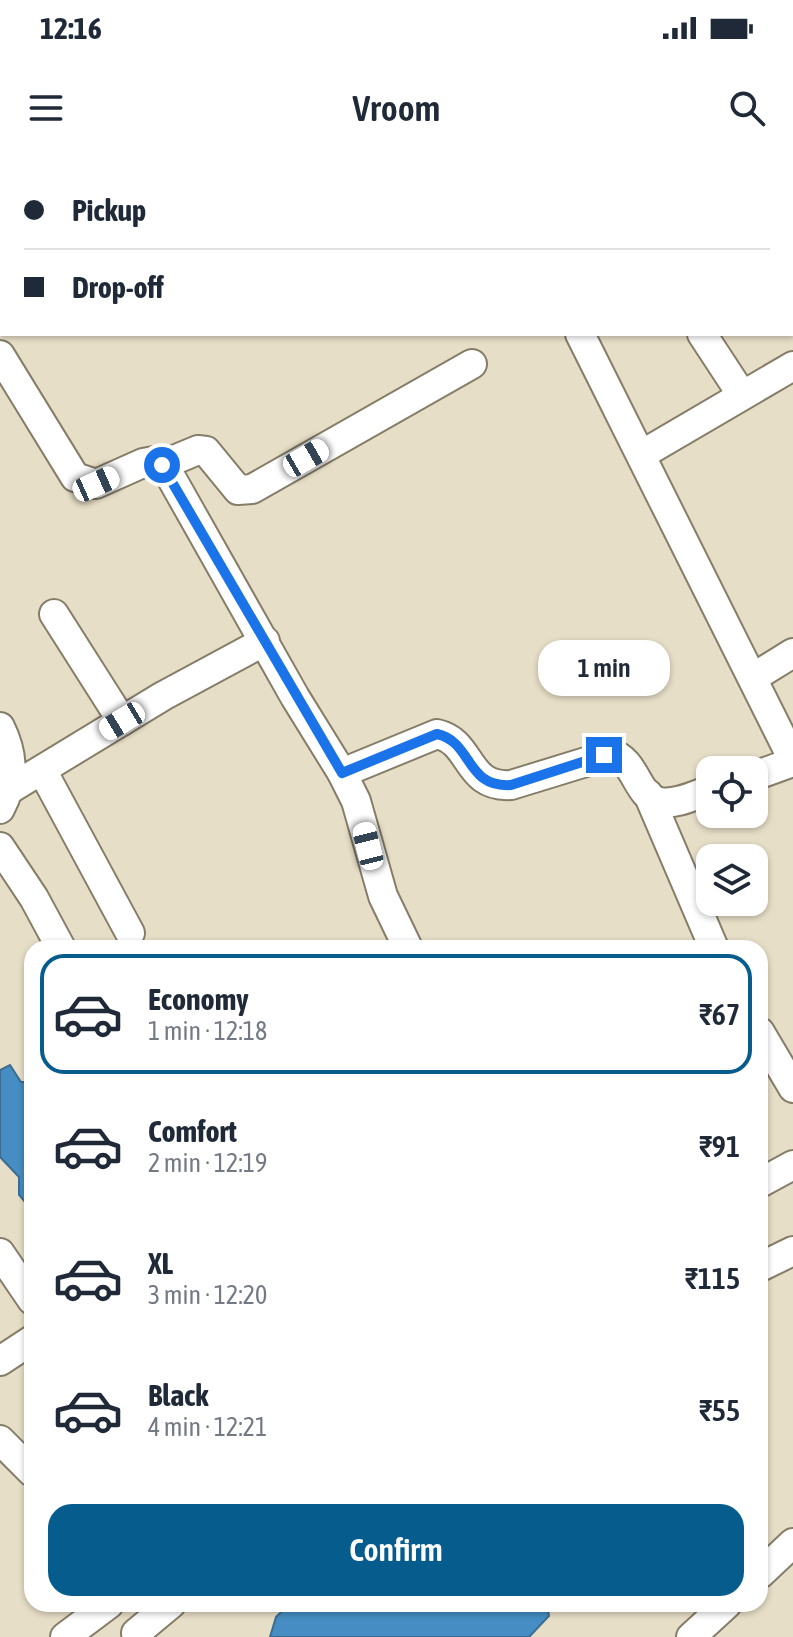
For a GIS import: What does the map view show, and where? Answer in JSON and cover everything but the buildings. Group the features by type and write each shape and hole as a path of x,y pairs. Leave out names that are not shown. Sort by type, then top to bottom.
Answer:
{"street":[{"path":"581,336 754,677 793,761 768,771"},
{"path":"703,336 742,395"},
{"path":"0,355 75,477 96,484 143,463 154,461 162,465 342,773 356,801 383,896 404,940"},
{"path":"162,465 198,450 206,451 238,490 252,489 472,364"},
{"path":"641,455 793,366"},
{"path":"54,614 122,721"},
{"path":"5,799 42,770 122,721 265,641"},
{"path":"754,677 793,653"},
{"path":"0,727 12,765 5,799"},
{"path":"342,773 437,734 453,741 478,775 497,786 511,785 612,754 621,756 648,794 711,940"},
{"path":"42,770 130,933"},
{"path":"648,794 662,803 696,794"},
{"path":"0,847 34,898 57,940"},
{"path":"768,1046 793,1088"},
{"path":"768,1179 793,1165"},
{"path":"768,1263 793,1251"},
{"path":"0,1253 24,1288"},
{"path":"0,1361 24,1345"},
{"path":"0,1440 24,1464"},
{"path":"768,1562 793,1543"},
{"path":"65,1637 98,1612"},
{"path":"131,1612 136,1635 162,1612"},
{"path":"691,1637 718,1612"}],"water":[{"path":"10,1065 24,1082 24,1201 19,1195 19,1177 0,1157 0,1070"},
{"path":"281,1612 548,1612 549,1616 529,1637 270,1637 276,1617"}],"route":[{"path":"162,465 342,773 437,734 453,741 478,775 497,786 511,785 604,755"}]}
